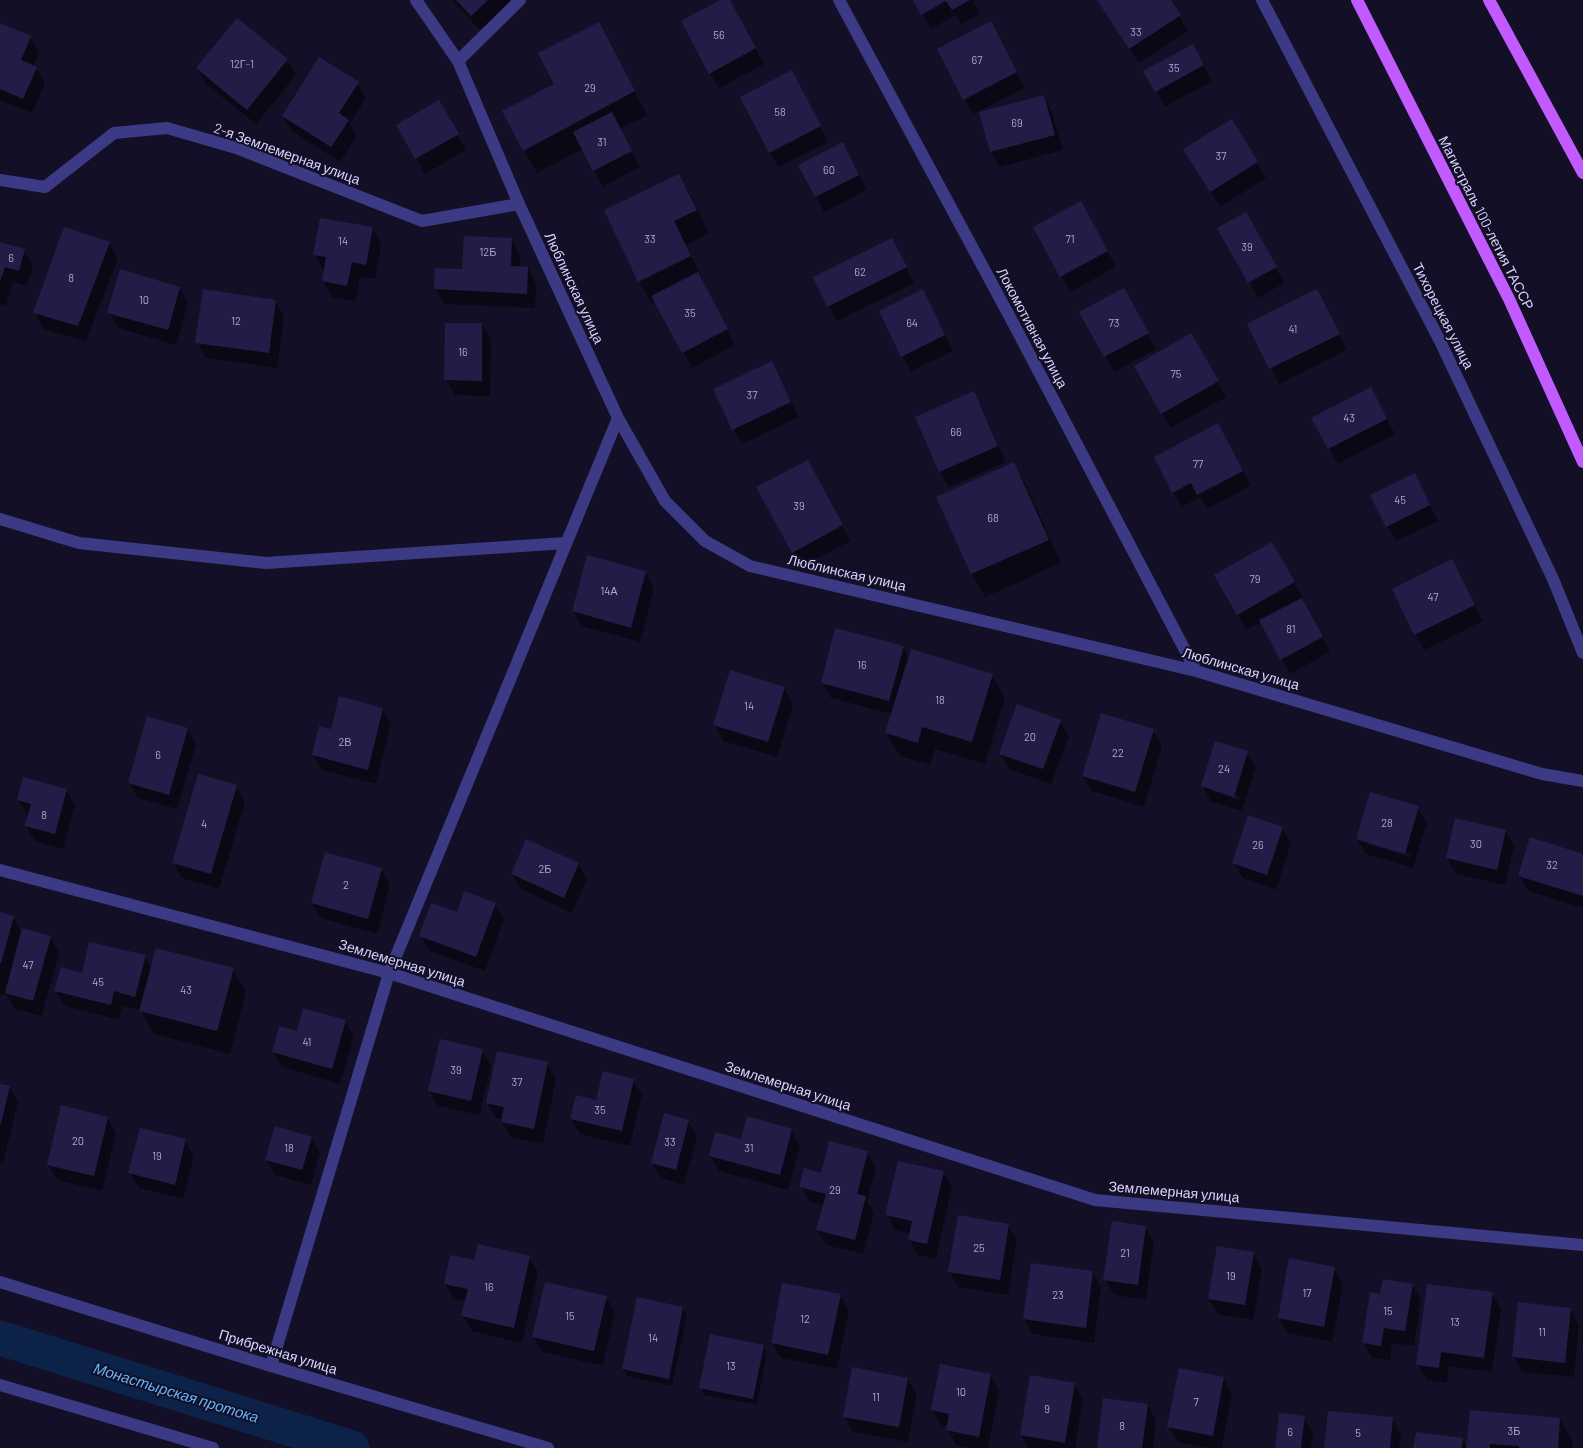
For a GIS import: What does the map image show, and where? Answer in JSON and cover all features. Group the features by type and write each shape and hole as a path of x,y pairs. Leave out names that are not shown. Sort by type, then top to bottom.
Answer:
{"main road":[{"name":"Магистраль 100-летия ТАССР","path":"1357,0 1509,299 1583,462"},
{"path":"1489,0 1583,173"}],"street":[{"name":"Люблинская улица","path":"416,0 458,61 519,204 618,418 666,500 705,541 750,566 1196,671 1542,774 1583,781"},
{"path":"458,61 520,0"},
{"name":"Локомотивная улица","path":"839,0 1196,671"},
{"name":"Тихорецкая улица","path":"1262,0 1439,339 1553,579 1583,653"},
{"name":"2-я Землемерная улица","path":"0,180 46,186 114,133 167,128 236,148 422,221 519,204"},
{"path":"271,1366 389,973 618,418"},
{"path":"0,519 80,543 266,563 566,543"},
{"name":"Землемерная улица","path":"0,870 389,973 1095,1200 1583,1245"},
{"name":"Прибрежная улица","path":"0,1282 271,1366 548,1448"},
{"path":"0,1385 213,1448"}],"building":[{"path":"456,0 488,0 471,16"},
{"path":"720,0 730,0 756,48 709,74 681,21"},
{"path":"913,0 970,0 952,10 946,1 921,15"},
{"path":"1097,0 1171,0 1181,15 1129,49"},
{"path":"237,18 288,59 247,110 196,68"},
{"path":"991,21 1017,72 963,100 937,49"},
{"path":"599,22 635,91 523,151 502,111 554,84 538,53"},
{"path":"0,23 31,36 21,60 37,67 23,99 0,89"},
{"path":"1193,44 1204,65 1155,92 1143,71"},
{"path":"319,57 359,82 339,113 349,120 331,147 282,116"},
{"path":"792,70 821,126 769,153 740,97"},
{"path":"1044,95 1055,135 990,152 979,112"},
{"path":"439,100 459,134 415,159 396,125"},
{"path":"612,112 632,151 593,171 573,132"},
{"path":"1232,119 1258,162 1210,192 1183,149"},
{"path":"843,142 859,175 815,197 798,165"},
{"path":"679,174 697,210 674,221 691,256 638,282 604,210"},
{"path":"1081,201 1108,251 1060,277 1033,227"},
{"path":"1246,212 1277,267 1248,283 1217,228"},
{"path":"320,218 373,227 366,265 352,262 347,286 322,281 326,257 313,255"},
{"path":"64,227 110,242 78,326 33,313"},
{"path":"464,236 512,238 511,266 528,267 527,294 434,289 435,268 462,269"},
{"path":"892,238 907,267 827,307 813,277"},
{"path":"0,242 25,249 19,271 5,267 0,281"},
{"path":"120,269 180,287 168,330 107,313"},
{"path":"698,272 728,329 682,353 651,296"},
{"path":"1124,288 1149,333 1104,357 1079,312"},
{"path":"203,289 276,300 269,353 195,343"},
{"path":"923,289 945,335 901,357 879,311"},
{"path":"1317,289 1340,334 1269,369 1247,324"},
{"path":"445,323 482,323 482,381 444,380"},
{"path":"1191,333 1219,381 1161,414 1134,366"},
{"path":"772,361 791,402 732,430 713,389"},
{"path":"1371,387 1387,419 1328,449 1311,418"},
{"path":"974,391 998,446 939,472 915,417"},
{"path":"1218,423 1243,471 1197,495 1191,483 1172,493 1154,457"},
{"path":"808,460 843,525 792,553 756,487"},
{"path":"1014,462 1049,540 971,574 936,497"},
{"path":"1415,473 1430,505 1386,527 1370,495"},
{"path":"1272,542 1295,582 1237,615 1214,575"},
{"path":"587,555 646,571 631,628 572,611"},
{"path":"1452,559 1475,605 1414,635 1392,589"},
{"path":"1302,598 1323,637 1280,660 1259,620"},
{"path":"835,628 904,646 889,701 821,683"},
{"path":"911,649 993,674 972,742 922,727 918,743 885,733"},
{"path":"730,670 785,687 768,742 713,725"},
{"path":"339,696 383,708 368,770 312,755 319,726 331,729"},
{"path":"1017,704 1061,720 1043,769 999,754"},
{"path":"1101,713 1154,729 1135,792 1082,776"},
{"path":"147,716 188,728 169,795 128,783"},
{"path":"1215,741 1248,751 1234,797 1201,786"},
{"path":"198,774 237,785 211,874 172,863"},
{"path":"23,777 67,789 55,834 25,826 31,804 17,800"},
{"path":"1370,792 1419,806 1405,854 1356,839"},
{"path":"1248,815 1283,827 1267,875 1232,863"},
{"path":"1455,818 1506,830 1497,870 1446,858"},
{"path":"1530,837 1583,854 1583,896 1518,876"},
{"path":"526,839 579,863 564,898 511,874"},
{"path":"325,852 382,868 368,919 311,903"},
{"path":"464,891 496,903 476,957 419,936 431,903 457,912"},
{"path":"0,912 14,916 1,963 0,963"},
{"path":"22,928 51,936 33,1001 5,993"},
{"path":"89,942 146,955 135,997 114,991 111,1005 54,991 61,967 82,973"},
{"path":"156,948 234,968 217,1031 139,1011"},
{"path":"303,1008 346,1020 332,1069 272,1052 279,1026 297,1031"},
{"path":"440,1039 483,1049 471,1101 428,1091"},
{"path":"497,1051 548,1062 534,1129 501,1122 504,1107 486,1103"},
{"path":"603,1071 634,1079 622,1131 570,1119 576,1095 596,1100"},
{"path":"0,1084 10,1086 1,1124 0,1124"},
{"path":"61,1105 108,1117 94,1176 47,1165"},
{"path":"664,1113 689,1120 676,1170 651,1163"},
{"path":"747,1116 792,1129 780,1175 709,1156 715,1132 741,1139"},
{"path":"275,1126 312,1137 302,1170 265,1160"},
{"path":"140,1128 186,1139 175,1185 128,1173"},
{"path":"829,1141 868,1151 857,1194 866,1196 855,1240 816,1230 826,1194 799,1187 804,1168 821,1173"},
{"path":"898,1161 944,1171 927,1244 908,1240 912,1221 885,1215"},
{"path":"958,1215 1009,1224 1000,1280 948,1272"},
{"path":"1112,1221 1146,1226 1138,1285 1103,1280"},
{"path":"478,1244 530,1256 514,1328 461,1316 468,1289 444,1284 450,1255 474,1260"},
{"path":"1217,1246 1254,1252 1245,1305 1208,1299"},
{"path":"1289,1258 1335,1267 1324,1327 1278,1318"},
{"path":"1031,1263 1093,1271 1086,1328 1023,1319"},
{"path":"1383,1279 1413,1284 1405,1331 1384,1328 1381,1346 1362,1343 1370,1292 1380,1294"},
{"path":"545,1282 607,1296 594,1351 532,1337"},
{"path":"782,1283 841,1294 828,1355 771,1343"},
{"path":"1427,1284 1493,1292 1484,1358 1441,1352 1439,1368 1416,1365"},
{"path":"637,1297 683,1307 669,1379 622,1369"},
{"path":"1518,1302 1571,1308 1565,1363 1512,1357"},
{"path":"710,1334 764,1345 753,1399 699,1388"},
{"path":"940,1364 991,1374 979,1437 946,1430 949,1414 931,1410"},
{"path":"852,1367 908,1378 899,1427 843,1417"},
{"path":"1179,1368 1224,1377 1213,1436 1167,1427"},
{"path":"1030,1375 1075,1383 1065,1443 1020,1435"},
{"path":"1103,1398 1148,1404 1142,1448 1097,1448"},
{"path":"1470,1410 1560,1418 1558,1448 1519,1448 1519,1446 1490,1444 1490,1448 1466,1448"},
{"path":"1328,1411 1393,1417 1390,1448 1324,1448"},
{"path":"1279,1413 1305,1416 1301,1448 1275,1448"},
{"path":"1416,1432 1463,1438 1462,1448 1413,1448"}],"waterway":[{"name":"Монастырская протока","path":"0,1338 352,1448"}]}
